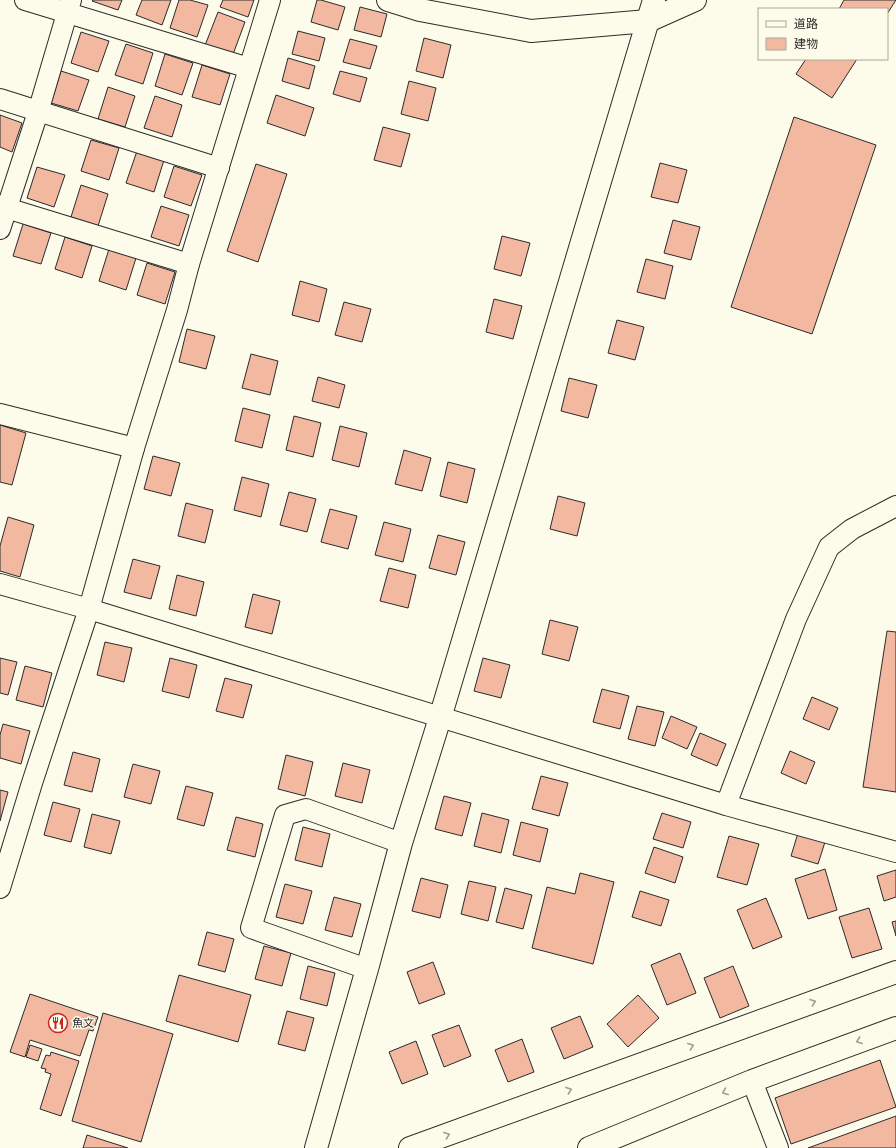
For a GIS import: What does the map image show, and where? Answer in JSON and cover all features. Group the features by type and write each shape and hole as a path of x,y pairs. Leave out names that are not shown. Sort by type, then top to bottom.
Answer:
{"street":[{"path":"25,0 69,6 249,68"},
{"path":"0,888 32,783 89,609 134,448 270,0"},
{"path":"388,0 420,10 531,31 648,21 695,0"},
{"path":"316,1148 401,843 440,718 654,0"},
{"path":"0,229 3,207 38,112 69,6"},
{"path":"0,99 219,168"},
{"path":"3,207 189,264"},
{"path":"0,414 134,448"},
{"path":"726,805 796,619 829,547 852,529 896,506"},
{"path":"0,584 89,609 726,805 896,852"},
{"path":"367,969 251,928 285,815 306,809 401,843"},
{"path":"410,1148 896,972"},
{"path":"589,1148 752,1081 896,1028"},
{"path":"752,1081 778,1148"}],"building":[{"path":"122,0 118,10 92,1"},
{"path":"142,0 171,0 162,25 136,15"},
{"path":"179,0 190,0 208,5 197,37 170,28"},
{"path":"223,0 254,0 248,17 220,7"},
{"path":"317,0 345,7 338,30 311,22"},
{"path":"844,0 896,0 888,12 888,8 840,8"},
{"path":"360,7 387,14 381,37 354,30"},
{"path":"218,12 245,22 232,57 204,48"},
{"path":"298,31 325,38 319,61 292,54"},
{"path":"81,32 109,41 98,72 71,63"},
{"path":"424,38 451,45 443,78 416,71"},
{"path":"350,39 377,46 370,69 343,62"},
{"path":"126,44 153,53 143,84 115,75"},
{"path":"165,54 193,63 182,95 155,86"},
{"path":"288,58 315,66 309,89 282,81"},
{"path":"805,60 856,60 832,98 796,74"},
{"path":"202,65 230,74 220,105 192,97"},
{"path":"61,71 89,80 78,111 51,103"},
{"path":"340,71 367,78 360,102 333,94"},
{"path":"409,81 436,88 428,121 401,114"},
{"path":"108,87 135,96 125,127 98,119"},
{"path":"276,95 314,108 305,136 267,123"},
{"path":"155,96 182,105 172,137 144,128"},
{"path":"0,115 22,123 12,152 0,147"},
{"path":"794,117 876,145 812,334 731,307"},
{"path":"383,127 410,134 401,167 374,160"},
{"path":"91,140 119,148 109,180 81,171"},
{"path":"137,151 164,160 154,192 126,183"},
{"path":"660,163 687,170 678,203 651,197"},
{"path":"256,164 287,174 258,262 227,251"},
{"path":"174,166 202,175 191,206 164,197"},
{"path":"37,167 65,175 54,207 27,198"},
{"path":"81,185 108,194 98,226 71,217"},
{"path":"161,206 189,215 179,246 151,237"},
{"path":"673,220 700,227 691,260 664,253"},
{"path":"23,224 51,233 41,264 13,256"},
{"path":"502,236 530,243 521,276 494,269"},
{"path":"65,237 92,246 82,278 55,269"},
{"path":"109,249 136,258 126,290 99,281"},
{"path":"646,259 673,266 665,299 637,292"},
{"path":"147,263 175,272 165,304 137,295"},
{"path":"300,281 327,289 319,322 292,315"},
{"path":"494,299 522,306 513,339 486,332"},
{"path":"344,302 371,309 362,342 335,335"},
{"path":"617,320 644,327 635,360 608,353"},
{"path":"187,329 215,336 206,369 179,362"},
{"path":"251,354 278,361 270,395 242,388"},
{"path":"318,377 345,385 339,408 312,401"},
{"path":"569,378 597,385 588,418 561,411"},
{"path":"243,408 270,415 262,448 235,441"},
{"path":"294,416 321,423 313,457 286,450"},
{"path":"0,425 26,433 12,485 0,482"},
{"path":"340,426 367,433 359,467 332,460"},
{"path":"404,450 431,458 422,491 395,484"},
{"path":"153,456 180,463 171,496 144,489"},
{"path":"448,462 475,469 467,503 440,496"},
{"path":"242,477 269,484 261,517 234,510"},
{"path":"289,492 316,499 307,532 280,525"},
{"path":"558,496 585,503 577,536 550,529"},
{"path":"186,503 213,510 205,543 178,536"},
{"path":"330,509 357,516 348,549 321,542"},
{"path":"8,517 34,525 20,577 0,571 0,546"},
{"path":"384,522 411,529 403,562 375,555"},
{"path":"438,535 465,542 456,575 429,568"},
{"path":"133,559 160,566 151,599 124,592"},
{"path":"389,568 416,575 408,608 380,601"},
{"path":"177,575 204,582 196,616 169,609"},
{"path":"253,594 280,601 272,634 245,627"},
{"path":"550,620 578,627 569,661 542,654"},
{"path":"887,631 896,632 896,792 863,787"},
{"path":"105,642 132,648 124,682 97,675"},
{"path":"0,658 17,662 8,695 0,693"},
{"path":"170,658 197,665 189,698 162,691"},
{"path":"483,658 510,665 501,698 474,691"},
{"path":"25,666 52,673 43,707 16,700"},
{"path":"225,678 252,685 243,718 216,711"},
{"path":"602,689 629,696 620,729 593,722"},
{"path":"812,697 838,708 829,730 803,719"},
{"path":"637,706 664,712 655,746 628,739"},
{"path":"671,716 697,727 687,749 662,738"},
{"path":"3,724 30,731 21,764 0,758 0,735"},
{"path":"700,733 726,744 717,766 691,755"},
{"path":"790,751 815,762 806,784 781,773"},
{"path":"73,752 100,759 92,792 64,785"},
{"path":"286,755 313,762 305,796 278,789"},
{"path":"343,763 370,770 362,803 335,796"},
{"path":"133,764 160,771 151,804 124,797"},
{"path":"541,776 568,783 559,816 532,809"},
{"path":"186,786 213,793 204,826 177,819"},
{"path":"0,790 8,792 0,821"},
{"path":"444,796 471,803 462,836 435,829"},
{"path":"53,802 80,809 71,842 44,835"},
{"path":"482,813 509,820 501,853 474,846"},
{"path":"662,813 691,822 683,848 653,839"},
{"path":"92,814 120,821 111,854 84,847"},
{"path":"236,817 263,824 255,857 227,850"},
{"path":"521,822 548,829 540,862 513,855"},
{"path":"303,827 330,834 322,867 295,860"},
{"path":"798,833 825,842 818,864 791,856"},
{"path":"729,836 759,844 747,885 717,877"},
{"path":"654,847 683,857 675,883 645,873"},
{"path":"825,869 837,910 808,919 795,879"},
{"path":"896,870 896,897 884,901 877,876"},
{"path":"580,873 614,882 593,964 532,948 547,887 575,894"},
{"path":"421,878 448,885 440,918 412,911"},
{"path":"469,881 496,887 488,921 461,914"},
{"path":"285,884 312,891 303,924 276,917"},
{"path":"505,888 532,895 523,929 496,922"},
{"path":"640,891 669,900 661,926 632,917"},
{"path":"334,897 361,904 352,937 325,930"},
{"path":"766,898 782,937 753,949 737,910"},
{"path":"869,908 882,949 852,958 839,917"},
{"path":"896,921 896,936 892,922"},
{"path":"207,932 234,939 225,972 198,965"},
{"path":"264,946 291,953 282,986 255,979"},
{"path":"680,953 696,993 667,1005 651,965"},
{"path":"433,962 445,994 419,1004 407,972"},
{"path":"308,966 335,973 327,1006 300,999"},
{"path":"733,966 749,1006 720,1018 704,978"},
{"path":"179,975 251,995 238,1042 166,1021"},
{"name":"魚文","path":"30,994 98,1017 93,1031 89,1030 80,1056 30,1040 25,1057 10,1052"},
{"path":"638,995 659,1018 628,1047 607,1024"},
{"path":"287,1011 314,1018 305,1051 278,1044"},
{"path":"103,1013 173,1034 141,1142 72,1121"},
{"path":"580,1016 593,1047 564,1059 551,1028"},
{"path":"459,1025 471,1056 444,1067 432,1035"},
{"path":"522,1039 534,1072 508,1082 495,1050"},
{"path":"416,1041 428,1074 402,1084 389,1052"},
{"path":"30,1045 42,1049 38,1061 26,1057"},
{"path":"51,1052 79,1061 61,1116 40,1109 51,1074 45,1072 46,1069 41,1068 46,1055 50,1056"},
{"path":"880,1060 896,1107 791,1144 775,1098"},
{"path":"896,1116 896,1148 808,1148"},
{"path":"87,1135 128,1148 83,1148"}],"place":[{"name":"魚文","path":"58,1023"}]}
